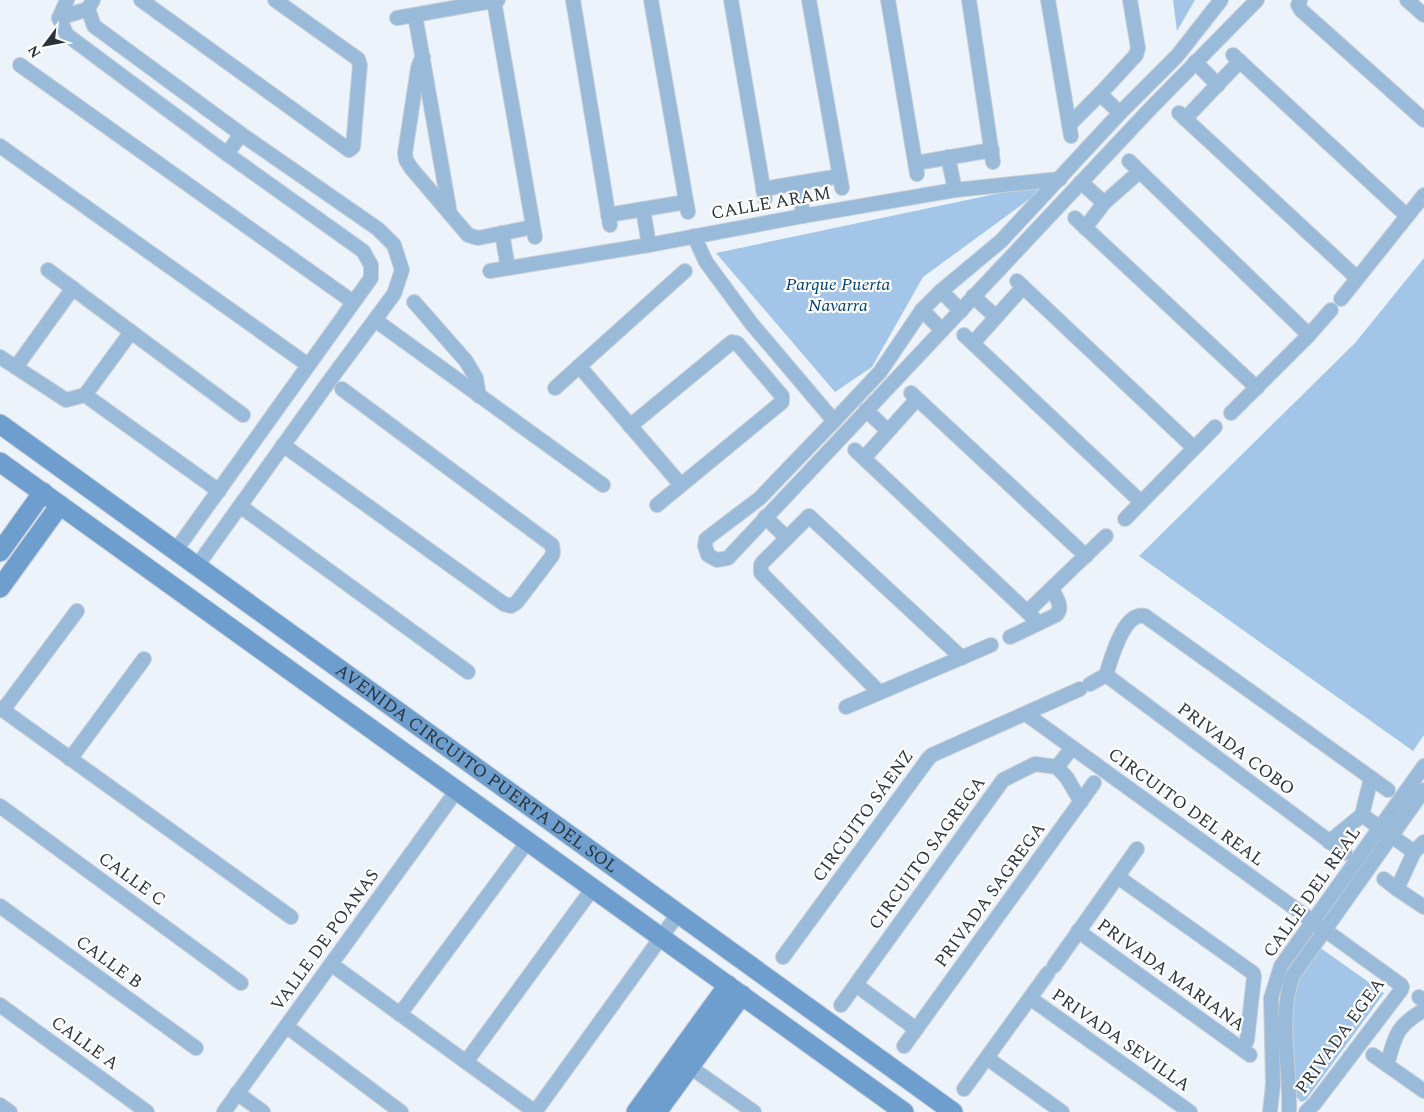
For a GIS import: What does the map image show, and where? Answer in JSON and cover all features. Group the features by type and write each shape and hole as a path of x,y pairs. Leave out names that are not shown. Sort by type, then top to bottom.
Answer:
{"street":[{"path":"67,0 59,18 67,35 227,154 363,251 371,265 371,278 176,550"},
{"path":"140,0 349,150 353,147 354,138 360,65 358,59 276,0"},
{"path":"397,18 496,0 534,232 502,233 473,238 468,235 411,168 406,160 405,153 418,68 423,57"},
{"path":"573,0 609,220 643,209 687,207 652,0"},
{"path":"731,0 764,194 799,183 841,182 809,0"},
{"path":"888,0 916,168 948,157 993,156 969,0"},
{"path":"1048,0 1070,131 1100,94 1134,58 1137,52 1138,43 1130,0"},
{"path":"1221,0 1177,56 1120,113 1002,241 941,290 922,310 880,372 834,421 760,498 706,539 705,546 708,555 717,560 728,558 1081,182 1257,0"},
{"path":"1300,0 1298,4 1301,10 1424,120"},
{"path":"1408,0 1424,15"},
{"path":"59,18 90,5 94,26 241,134 378,229 394,245 402,270 394,294 197,566"},
{"path":"416,15 451,215"},
{"path":"1357,278 1182,116 1218,84 1236,58 1407,216"},
{"path":"1195,62 1218,84"},
{"path":"20,65 353,302"},
{"path":"1100,94 1120,113"},
{"path":"227,154 241,134"},
{"path":"0,146 308,365"},
{"path":"948,157 955,190"},
{"path":"1129,162 1309,335"},
{"path":"1139,172 1080,223 1257,388"},
{"name":"CALLE ARAM","path":"490,271 649,245 955,190 1060,179"},
{"path":"1081,182 1104,203"},
{"path":"799,183 803,216"},
{"path":"1341,299 1424,195"},
{"path":"643,209 649,245"},
{"path":"502,233 508,268"},
{"path":"694,236 706,262 751,322 834,421"},
{"path":"48,270 243,414"},
{"path":"555,388 685,271"},
{"path":"1141,502 968,339 996,317 1020,284 1194,448"},
{"path":"16,367 72,288"},
{"path":"941,290 961,311"},
{"path":"973,296 996,317"},
{"path":"414,302 466,361 476,378 479,396"},
{"path":"922,310 942,330"},
{"path":"1231,413 1309,335 1331,310"},
{"path":"375,320 603,485"},
{"path":"0,357 66,400 85,395 131,332"},
{"path":"630,426 732,342 737,343 782,396 782,402 657,505"},
{"path":"760,369 777,354"},
{"path":"580,366 681,485"},
{"path":"283,445 504,604 511,606 517,602 552,556 552,545 342,389"},
{"path":"85,395 219,491"},
{"path":"1039,623 859,454 888,432 914,396 1086,556"},
{"path":"866,410 888,432"},
{"name":"AVENIDA CIRCUITO PUERTA DEL SOL","path":"0,424 953,1112"},
{"path":"1125,519 1215,427"},
{"name":"AVENIDA CIRCUITO PUERTA DEL SOL","path":"0,462 904,1112"},
{"path":"0,552 43,492"},
{"path":"0,588 60,505"},
{"path":"240,506 468,672"},
{"path":"879,692 761,573 763,562 809,516 962,658"},
{"path":"765,517 787,538"},
{"path":"1028,612 1106,536"},
{"path":"1010,637 1056,615 1060,611 1060,606 1052,589"},
{"path":"77,610 1,709 291,917"},
{"path":"1106,676 1123,628 1136,616 1145,616 1388,790"},
{"path":"846,707 991,645"},
{"path":"70,758 144,659"},
{"name":"CIRCUITO SÁENZ","path":"782,957 932,755 1026,714 1106,676"},
{"name":"PRIVADA COBO","path":"1106,676 1345,853"},
{"name":"CIRCUITO DEL REAL","path":"1026,714 1324,930"},
{"path":"1072,748 1057,767 1067,778 1080,802"},
{"name":"CIRCUITO SAGREGA","path":"841,1005 1004,780 1035,764 1057,767"},
{"name":"CALLE DEL REAL","path":"1289,1112 1284,1011 1287,992 1293,975 1386,832 1424,767"},
{"path":"1329,842 1362,815 1371,778"},
{"name":"PRIVADA SAGREGA","path":"904,1046 1094,783"},
{"name":"VALLE DE POANAS","path":"224,1112 457,790"},
{"name":"CALLE DEL REAL","path":"1270,1112 1273,1084 1271,998 1281,966 1312,921 1386,832 1424,790"},
{"name":"CALLE C","path":"0,806 241,983"},
{"path":"1362,815 1386,832 1419,847 1397,889"},
{"path":"400,1014 528,841"},
{"name":"PRIVADA MARIANA","path":"1051,969 1137,849"},
{"name":"PRIVADA MARIANA","path":"1078,931 1246,1052 1253,973 1118,877"},
{"path":"1384,879 1424,907"},
{"path":"466,1062 593,888"},
{"name":"CALLE B","path":"0,906 196,1048"},
{"path":"331,964 535,1112 678,914"},
{"name":"PRIVADA EGEA","path":"1306,1112 1385,1012 1402,987 1324,930"},
{"name":"PRIVADA SEVILLA","path":"964,1089 1051,969"},
{"path":"856,985 916,1029"},
{"path":"657,1112 690,1066 735,990"},
{"path":"636,1112 735,990"},
{"name":"PRIVADA SEVILLA","path":"1030,998 1190,1112"},
{"name":"CALLE A","path":"0,1005 147,1112"},
{"path":"1387,1065 1394,1038 1403,1025 1424,1010"},
{"path":"1385,1012 1403,1025"},
{"path":"286,1026 401,1112"},
{"name":"PRIVADA MARIANA","path":"1248,1026 1271,1028"},
{"path":"1373,1055 1424,1091"},
{"path":"987,1058 1062,1112"},
{"path":"690,1066 753,1112"},
{"path":"237,1093 263,1112"},
{"path":"1038,1112 1046,1100"},
{"path":"0,1105 10,1112"}],"green space":[{"path":"1173,0 1195,0 1177,31"},
{"name":"Parque Puerta Navarra","path":"1053,182 923,277 872,367 835,392 716,253"},
{"path":"1424,258 1424,735 1413,751 1139,556 1355,343"},
{"path":"1319,947 1384,993 1306,1100 1301,1102 1295,1095 1291,1014 1298,980"}]}
